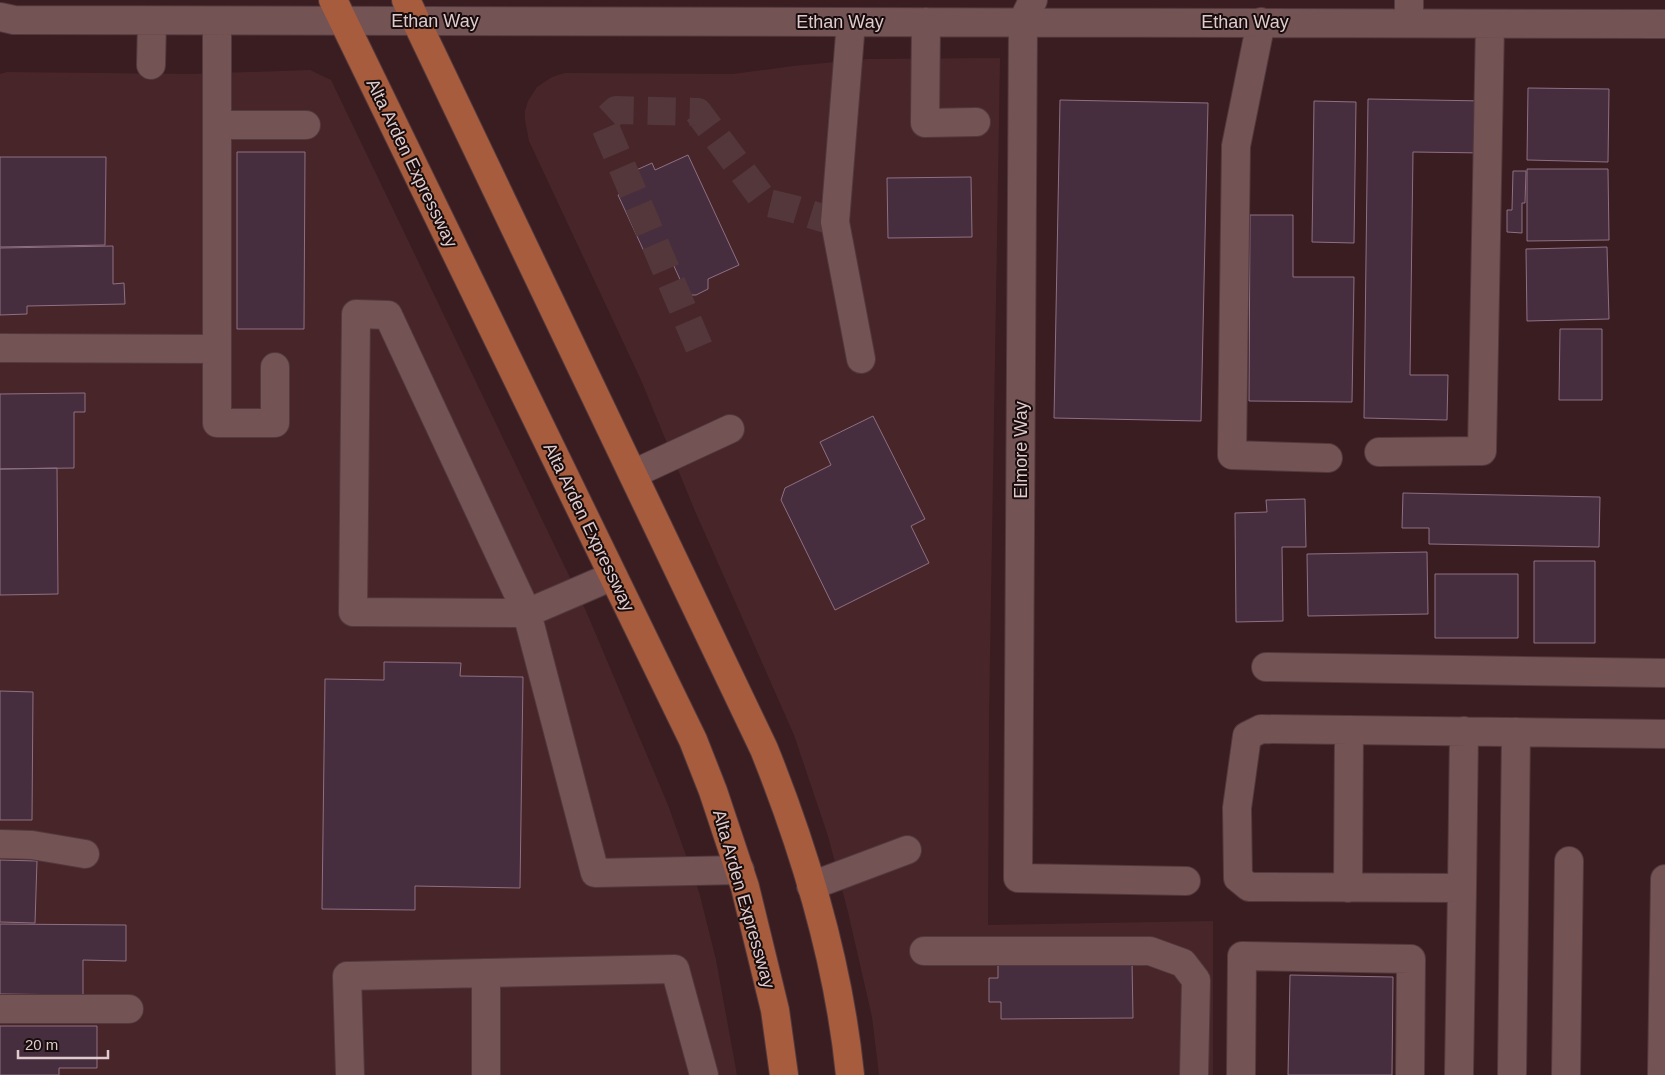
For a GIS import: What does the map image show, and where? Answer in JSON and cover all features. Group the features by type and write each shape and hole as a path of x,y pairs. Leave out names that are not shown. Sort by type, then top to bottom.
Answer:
{"main road":[{"name":"Alta Arden Expressway","path":"338,10 693,740 740,870 775,1010 784,1075"},
{"path":"411,11 764,749 793,827 811,886 833,972 850,1075"}],"street":[{"name":"Ethan Way","path":"5,20 217,20 338,10 851,22 926,22 1028,11 1261,22 1409,12 1490,24 1665,24"},
{"name":"Elmore Way","path":"1028,11 1018,878 1186,882"},
{"path":"151,65 152,20"},
{"path":"217,20 217,423 275,424 275,367"},
{"path":"851,22 835,222 861,360"},
{"path":"926,22 925,123 976,122"},
{"path":"1261,22 1236,146 1232,454 1328,458"},
{"path":"1379,452 1482,451 1490,24"},
{"path":"217,125 306,125"},
{"path":"613,576 527,613 353,612 356,314 388,315 527,613 595,873 740,870"},
{"path":"0,348 217,349"},
{"path":"632,474 730,429"},
{"path":"1266,667 1665,673"},
{"path":"1462,888 1249,887 1238,878 1237,808 1247,736 1261,730 1665,734"},
{"path":"1348,888 1349,730"},
{"path":"1459,1075 1464,731"},
{"path":"1512,1075 1516,732"},
{"path":"0,844 32,845 85,854"},
{"path":"811,886 907,850"},
{"path":"1566,1075 1570,861"},
{"path":"1662,1075 1665,878"},
{"path":"924,951 1150,951 1183,963 1196,980 1194,1075"},
{"path":"1241,1075 1242,956 1411,959 1410,1075"},
{"path":"350,1075 347,976 675,969 704,1075"},
{"path":"486,973 486,1075"},
{"path":"0,1009 129,1010"}],"shaded area":[{"path":"1000,58 989,717 988,925 1213,921 1213,1075 879,1075 872,1017 848,912 828,836 794,735 695,511 641,380 529,141 525,120 528,101 537,87 552,77 565,73 733,74 868,59"},
{"path":"310,70 331,80 586,611 668,805 699,892 716,960 737,1075 0,1075 0,74 7,72 191,74"}],"building":[{"path":"1528,88 1609,89 1608,162 1527,160"},
{"path":"1368,99 1486,101 1485,153 1413,152 1410,375 1448,375 1447,420 1364,418"},
{"path":"1060,100 1208,103 1201,421 1054,418"},
{"path":"1314,101 1356,102 1354,243 1312,242"},
{"path":"237,152 305,152 304,329 237,329"},
{"path":"688,155 739,265 708,279 708,289 696,295 687,295 673,264 654,273 618,195 640,185 634,171 652,163 655,170"},
{"path":"0,157 106,157 105,245 0,247"},
{"path":"1527,169 1608,169 1609,240 1527,241"},
{"path":"1513,171 1526,171 1525,203 1522,203 1522,233 1507,232 1507,210 1512,210"},
{"path":"971,177 972,237 888,238 887,178"},
{"path":"1250,215 1293,215 1293,277 1354,277 1352,402 1249,401"},
{"path":"113,246 113,284 124,283 125,304 27,306 27,314 0,315 0,248"},
{"path":"1607,247 1609,319 1527,321 1526,249"},
{"path":"1560,329 1602,329 1602,400 1559,400"},
{"path":"85,393 85,412 74,412 74,468 0,469 0,394"},
{"path":"873,416 925,519 911,526 929,563 835,610 781,500 785,488 831,465 820,442"},
{"path":"57,468 58,594 0,595 0,469"},
{"path":"1403,493 1600,497 1599,547 1429,544 1429,528 1402,528"},
{"path":"1305,499 1306,547 1282,547 1283,621 1236,622 1235,513 1267,512 1266,500"},
{"path":"1427,552 1428,614 1308,616 1307,554"},
{"path":"1534,561 1595,561 1595,643 1534,643"},
{"path":"1435,574 1518,574 1518,638 1435,638"},
{"path":"384,662 461,663 460,676 523,677 520,888 415,886 415,910 322,909 325,679 384,680"},
{"path":"0,691 33,692 32,820 0,820"},
{"path":"0,860 37,861 35,923 0,922"},
{"path":"0,924 126,925 126,961 83,960 83,995 0,994"},
{"path":"998,962 1132,962 1133,1018 1001,1019 1001,1002 989,1002 989,978 998,978"},
{"path":"1290,975 1393,977 1392,1075 1288,1075"},
{"path":"0,1026 97,1026 97,1068 59,1068 59,1075 0,1075"}],"tunnel":[{"path":"699,347 603,122 616,110 698,112 765,202 835,222"}]}
